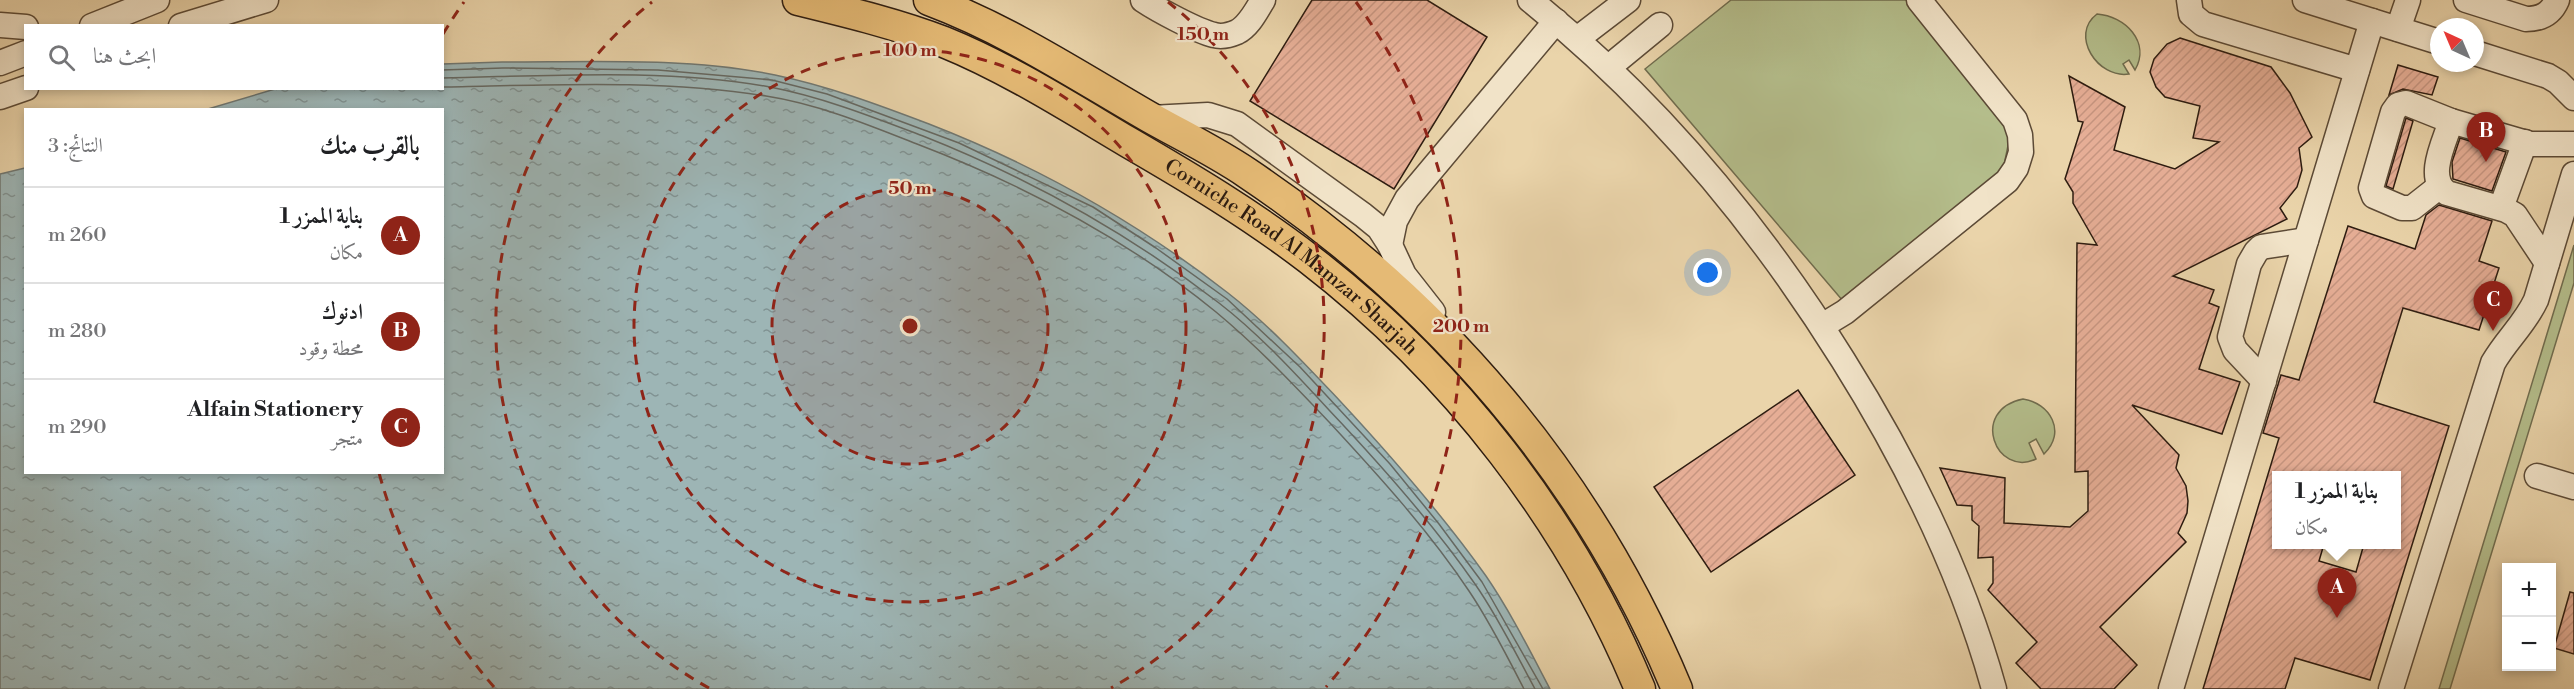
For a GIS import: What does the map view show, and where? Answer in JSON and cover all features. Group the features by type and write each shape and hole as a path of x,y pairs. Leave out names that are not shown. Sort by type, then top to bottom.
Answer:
{"main road":[{"name":"Corniche Road Al Mamzar Sharjah","path":"798,0 881,22 945,43 994,66 1079,113 1223,199 1309,259 1350,292 1424,361 1517,472 1578,564 1604,610 1640,689"},
{"name":"Corniche Road Al Mamzar Sharjah","path":"929,0 1019,39 1217,154 1289,201 1374,269 1450,340 1516,415 1546,455 1601,538 1634,595 1677,689"}],"street":[{"path":"97,24 157,0"},
{"path":"188,24 266,0"},
{"path":"1143,0 1215,35 1238,32 1247,24 1263,0"},
{"path":"1530,0 1609,67 1668,126 1774,256 1822,326 1869,402 1913,483 1970,614 1994,689"},
{"path":"1577,39 1628,0"},
{"path":"1822,326 1845,312 1995,193 2016,168 2020,144 2015,120 1919,0"},
{"path":"2189,0 2191,14 2203,24 2357,70"},
{"path":"2305,0 2430,39"},
{"path":"2398,29 2408,0"},
{"path":"2466,0 2526,19 2534,19 2549,12 2557,0"},
{"path":"1390,245 1395,221 1407,199 1556,21"},
{"path":"2171,689 2372,21"},
{"path":"0,25 24,27"},
{"path":"1609,67 1660,25"},
{"path":"0,63 24,54"},
{"path":"2484,56 2548,76 2558,82 2574,98"},
{"path":"0,97 24,89"},
{"path":"2440,186 2417,206 2407,209 2377,199 2372,188 2393,112 2398,105 2406,104 2451,121 2543,146 2574,144"},
{"path":"1152,118 1192,114 1208,115 1237,124 1364,215 1379,228 1404,274 1432,310 1450,340"},
{"path":"2451,121 2436,172 2440,186 2447,193 2501,208 2520,220 2547,262"},
{"path":"2501,208 2525,142"},
{"path":"2391,689 2493,363 2531,310 2574,174"},
{"path":"1364,215 1387,210 1407,199"},
{"path":"2264,381 2235,350 2230,337 2249,264 2261,247 2306,240"},
{"path":"2537,476 2574,487"}],"green space":[{"path":"1731,0 1906,0 2011,131 2002,175 1843,301 1645,69"},
{"path":"2097,14 2126,25 2137,41 2140,50 2135,70 2129,60 2123,64 2129,74 2118,74 2107,70 2091,54 2086,33 2089,23"},
{"path":"2574,245 2574,283 2450,689 2439,689"},
{"path":"2023,399 2041,406 2048,412 2055,428 2051,445 2044,454 2036,439 2029,443 2036,459 2022,462 2010,459 2000,451 1994,440 1993,428 1997,416 2006,406"}],"water":[{"path":"604,61 674,63 742,69 795,79 872,103 969,140 1085,198 1122,219 1228,293 1258,318 1314,373 1397,465 1469,553 1512,617 1550,689 0,689 0,174 24,168 24,474 444,474 444,108 211,108 272,90 444,90 444,64"}],"building":[{"path":"1312,0 1427,0 1487,37 1394,189 1250,101"},
{"path":"2180,38 2271,67 2290,93 2312,137 2299,148 2302,170 2297,187 2280,208 2287,219 2173,276 2214,290 2209,303 2219,307 2199,369 2240,382 2222,434 2132,405 2179,455 2176,468 2186,486 2188,501 2187,513 2178,533 2186,542 2100,627 2137,665 2114,689 2041,689 2016,663 2037,642 1988,590 1993,583 1993,557 1978,558 1979,526 1972,520 1972,506 1957,505 1940,468 2005,478 2004,523 2070,527 2088,511 2088,471 2075,472 2077,243 2097,245 2073,203 2073,192 2065,179 2083,122 2078,121 2069,76 2125,107 2114,150 2175,169 2219,142 2193,138 2200,106 2165,97 2156,87 2150,72 2154,59 2167,44"},
{"path":"2398,65 2438,77 2432,95 2403,89 2389,95"},
{"path":"2406,118 2413,121 2393,189 2386,186"},
{"path":"2460,138 2506,152 2492,191 2453,179 2452,162"},
{"path":"2439,205 2492,221 2479,261 2499,268 2479,330 2403,308 2374,402 2449,426 2370,680 2295,658 2285,689 2203,689 2279,438 2263,433 2281,375 2299,380 2348,226 2415,249 2426,215"},
{"path":"1798,390 1855,475 1711,572 1654,487"},
{"path":"2570,592 2574,593 2574,654 2556,649 2556,641"}],"place":[{"name":"ادنوك","path":"2486,162"},
{"name":"Alfain Stationery","path":"2493,331"},
{"name":"بناية الممزر 1","path":"2337,618"}]}
